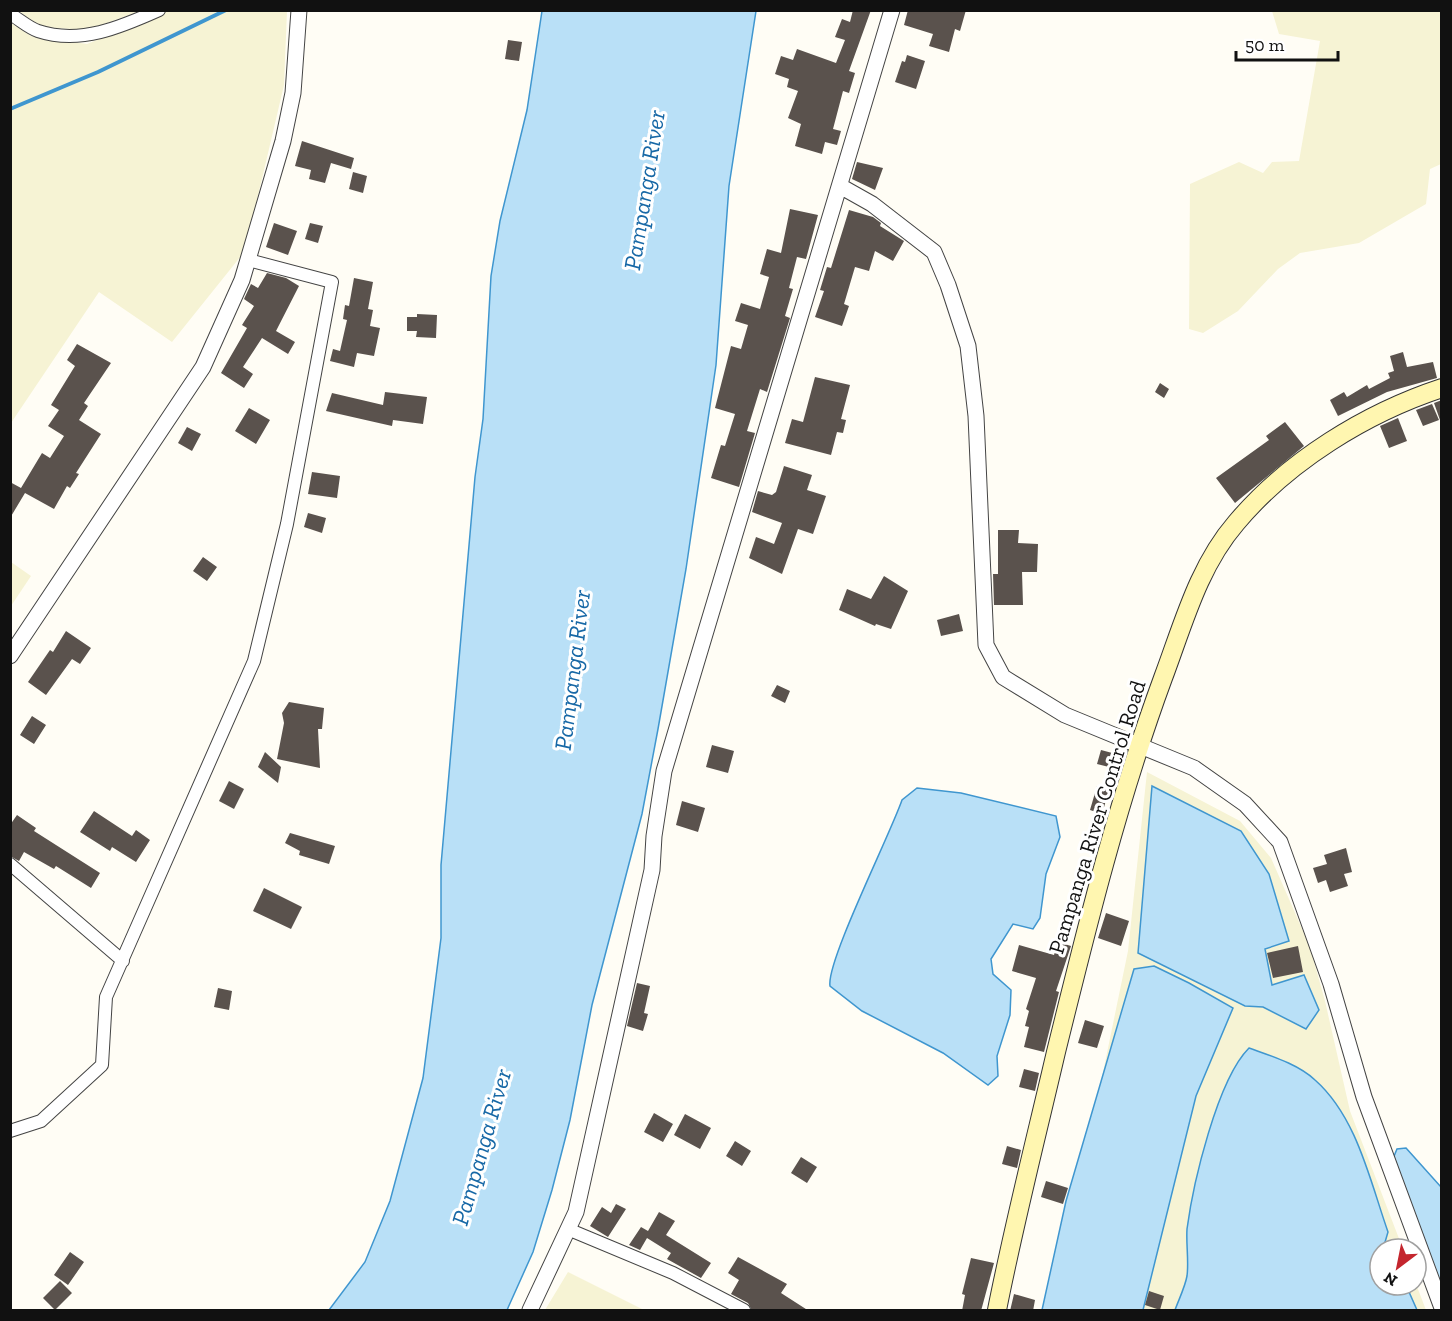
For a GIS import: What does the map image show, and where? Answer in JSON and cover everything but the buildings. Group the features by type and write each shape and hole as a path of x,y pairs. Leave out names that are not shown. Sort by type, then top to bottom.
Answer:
{"main road":[{"name":"Pampanga River Control Road","path":"997,1311 1008,1251 1091,909 1139,745 1203,571 1236,523 1295,465 1402,403 1442,388"}],"street":[{"path":"10,14 37,31 67,37 88,36 159,10"},
{"path":"10,656 203,367 249,260 293,93 299,10"},
{"path":"530,1311 570,1230 652,870 654,836 664,771 892,10"},
{"path":"840,186 872,204 934,252 948,285 968,345 976,416 986,645 1003,677 1065,715 1194,768 1245,804 1280,842 1331,984 1364,1097 1442,1308"},
{"path":"10,1131 42,1121 102,1065 106,997 254,661 287,524 332,282 249,260"},
{"path":"10,864 123,961"},
{"path":"570,1230 673,1273 744,1311"}],"shaded area":[{"path":"18,11 140,11 87,30 42,27"},
{"path":"168,11 287,11 284,85 245,251 172,342 99,292 11,423 10,22 31,36 87,44"},
{"path":"1272,11 1441,11 1441,164 1430,169 1426,204 1359,243 1300,253 1278,269 1238,311 1203,333 1189,329 1190,184 1239,162 1263,173 1272,162 1299,161 1320,41 1279,34"},
{"path":"11,562 31,576 11,606"},
{"path":"1147,772 1240,821 1271,858 1310,947 1350,1111 1398,1237 1368,1237 1368,1297 1421,1297 1426,1310 1054,1310 1128,951"},
{"path":"568,1272 644,1310 545,1310"}],"water":[{"name":"Pampanga River","path":"542,11 756,11 729,186 716,365 686,569 642,814 592,1005 570,1120 533,1252 507,1310 329,1310 365,1262 390,1201 423,1078 441,938 441,865 475,477 483,419 491,276 500,221 527,110"},
{"path":"1152,786 1241,831 1269,874 1289,941 1265,949 1272,985 1304,975 1319,1010 1306,1029 1263,1007 1245,1006 1138,953"},
{"path":"917,788 961,793 1056,816 1060,837 1046,874 1040,918 1033,929 1013,924 991,959 993,974 1011,990 1010,1015 997,1056 998,1076 988,1085 943,1053 862,1011 830,986 831,973 848,926 902,800"},
{"path":"1154,966 1233,1008 1196,1096 1143,1310 1042,1310 1066,1201 1134,969"},
{"path":"1249,1048 1284,1061 1301,1069 1315,1080 1342,1112 1368,1171 1388,1232 1387,1237 1368,1237 1368,1297 1411,1297 1417,1310 1175,1310 1187,1276 1187,1229 1201,1160 1217,1107 1237,1063"},
{"path":"1406,1148 1441,1187 1441,1294 1428,1259 1428,1237 1420,1237 1392,1161 1397,1149"}],"waterway":[{"path":"10,109 98,72 226,10"}]}
